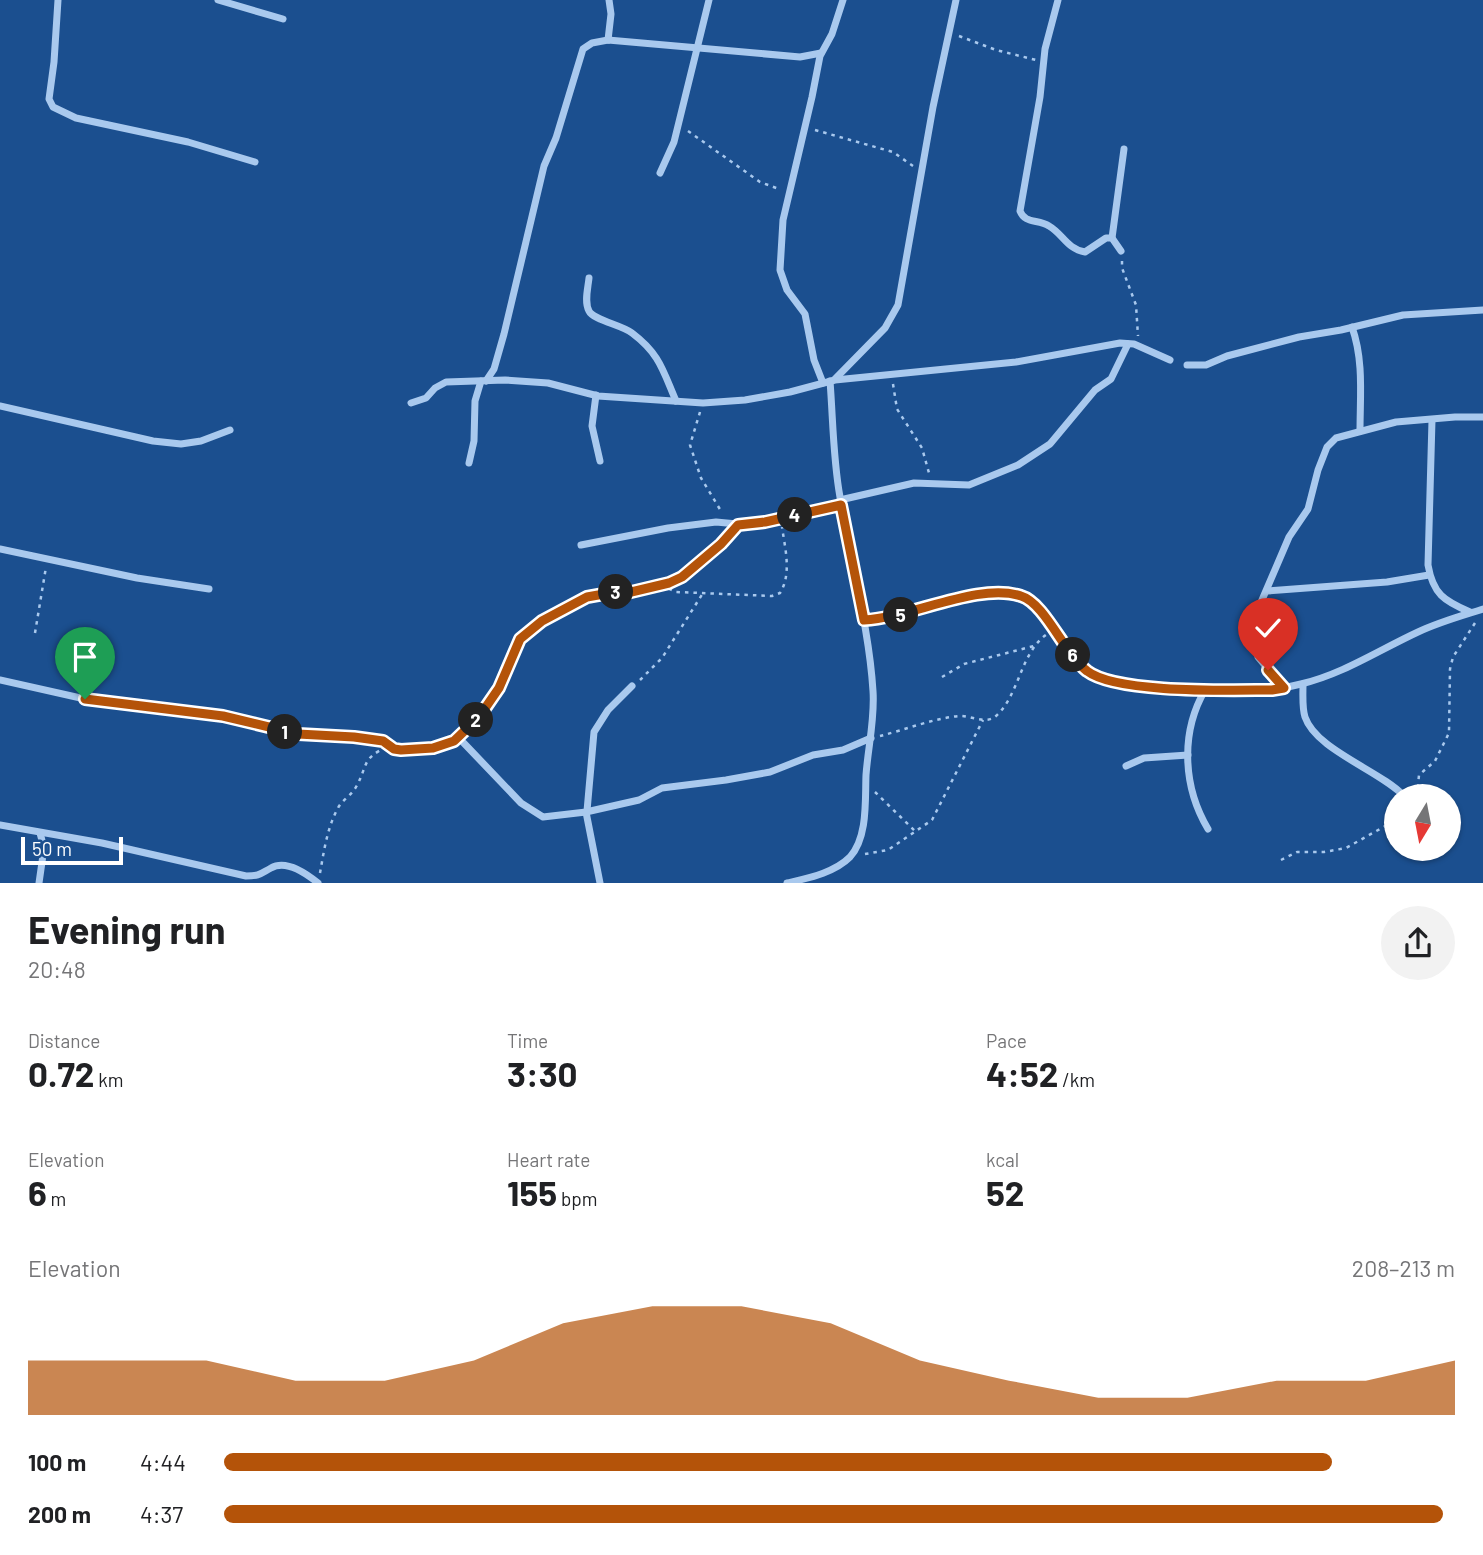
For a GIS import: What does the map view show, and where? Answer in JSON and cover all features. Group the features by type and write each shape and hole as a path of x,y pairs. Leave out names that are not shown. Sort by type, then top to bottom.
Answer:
{"street":[{"path":"58,0 49,99 53,107 76,118 188,142 255,162"},
{"path":"218,0 283,19"},
{"path":"608,40 611,14 609,0"},
{"path":"660,173 669,157 709,0"},
{"path":"787,883 810,878 838,866 850,856 858,842 865,813 871,738 873,691 864,620 841,502 829,381 814,360 805,314 787,290 780,270 783,220 821,53 832,34 843,0"},
{"path":"829,381 886,328 898,305 920,173 956,0"},
{"path":"1058,0 1049,30 1021,205 1022,217 1048,225 1077,251 1085,252 1106,238 1112,238"},
{"path":"469,463 474,441 475,401 498,355 544,166 583,48 608,40 800,57 821,53"},
{"path":"1121,251 1112,238 1124,149"},
{"path":"589,278 588,310 593,316 632,332 652,351 660,361 676,401"},
{"path":"1187,365 1206,365 1264,345 1403,315 1483,310"},
{"path":"1352,327 1360,365 1360,431"},
{"path":"581,545 668,528 728,523 748,525 914,483 958,486 984,481 1018,465 1050,444 1094,390 1111,379 1128,344"},
{"path":"411,403 426,398 435,388 446,382 539,382 596,395 703,403 766,397 829,381 1017,362 1102,345 1139,346 1170,360"},
{"path":"596,395 592,426 600,461"},
{"path":"0,405 153,441 191,442 230,430"},
{"path":"1284,688 1258,657 1253,633 1256,614 1289,537 1308,509 1327,447 1336,438 1396,422 1483,417"},
{"path":"1432,420 1427,565 1437,593 1450,604 1470,613"},
{"path":"0,549 137,578 209,589"},
{"path":"1267,591 1387,582 1429,575"},
{"path":"864,620 886,619 989,594 1007,594 1031,600 1080,664 1097,677 1148,686 1205,690 1284,688 1303,684 1341,671 1417,632 1483,609"},
{"path":"0,680 85,699 223,716 298,734 370,739"},
{"path":"1303,684 1304,716 1309,725 1342,755 1391,784"},
{"path":"600,883 586,812 594,732 608,710 632,686"},
{"path":"1205,690 1193,715 1188,755 1194,803 1208,829"},
{"path":"458,737 515,797 543,817 586,812 639,800 662,788 771,772 813,755 843,750 871,738"},
{"path":"1126,766 1144,758 1188,755"},
{"path":"0,825 102,843 246,876 263,875 275,866 282,865 297,870 318,883"},
{"path":"39,883 44,848 40,833"}],"path":[{"path":"949,33 996,50 1044,62"},
{"path":"678,121 707,146 760,181 789,192"},
{"path":"805,127 893,152 920,173"},
{"path":"1121,251 1124,255 1122,268 1136,305 1139,346"},
{"path":"891,373 897,409 922,447 929,468 930,483"},
{"path":"703,403 690,445 701,478 728,523"},
{"path":"661,585 676,592 772,596 780,593 786,580 787,569 780,519"},
{"path":"370,739 383,741 401,750 433,748 458,737 499,688 520,639 542,621 587,597 615,592 627,593 682,577 721,544 738,525"},
{"path":"35,633 48,559"},
{"path":"632,686 649,674 662,658 703,593"},
{"path":"1418,784 1419,775 1435,761 1449,733 1450,669 1453,657 1478,619"},
{"path":"871,738 958,716 983,720 996,715 1016,685 1034,646 1052,630"},
{"path":"942,677 964,664 1034,646"},
{"path":"850,856 888,850 932,820 983,720"},
{"path":"318,883 338,806 352,793 365,763 372,754 390,745"},
{"path":"866,784 915,831"},
{"path":"1281,860 1297,852 1324,852 1346,848 1384,827"}],"route":[{"path":"85,699 223,716 273,730 312,736 383,741 394,749 401,750 433,748 454,741 479,717 499,688 520,639 542,621 587,597 615,592 627,593 669,583 682,577 721,544 738,525 765,522 841,505 864,620 886,619 951,601 989,594 1007,594 1031,600 1080,664 1087,672 1097,677 1186,690 1284,688 1268,670"}]}
